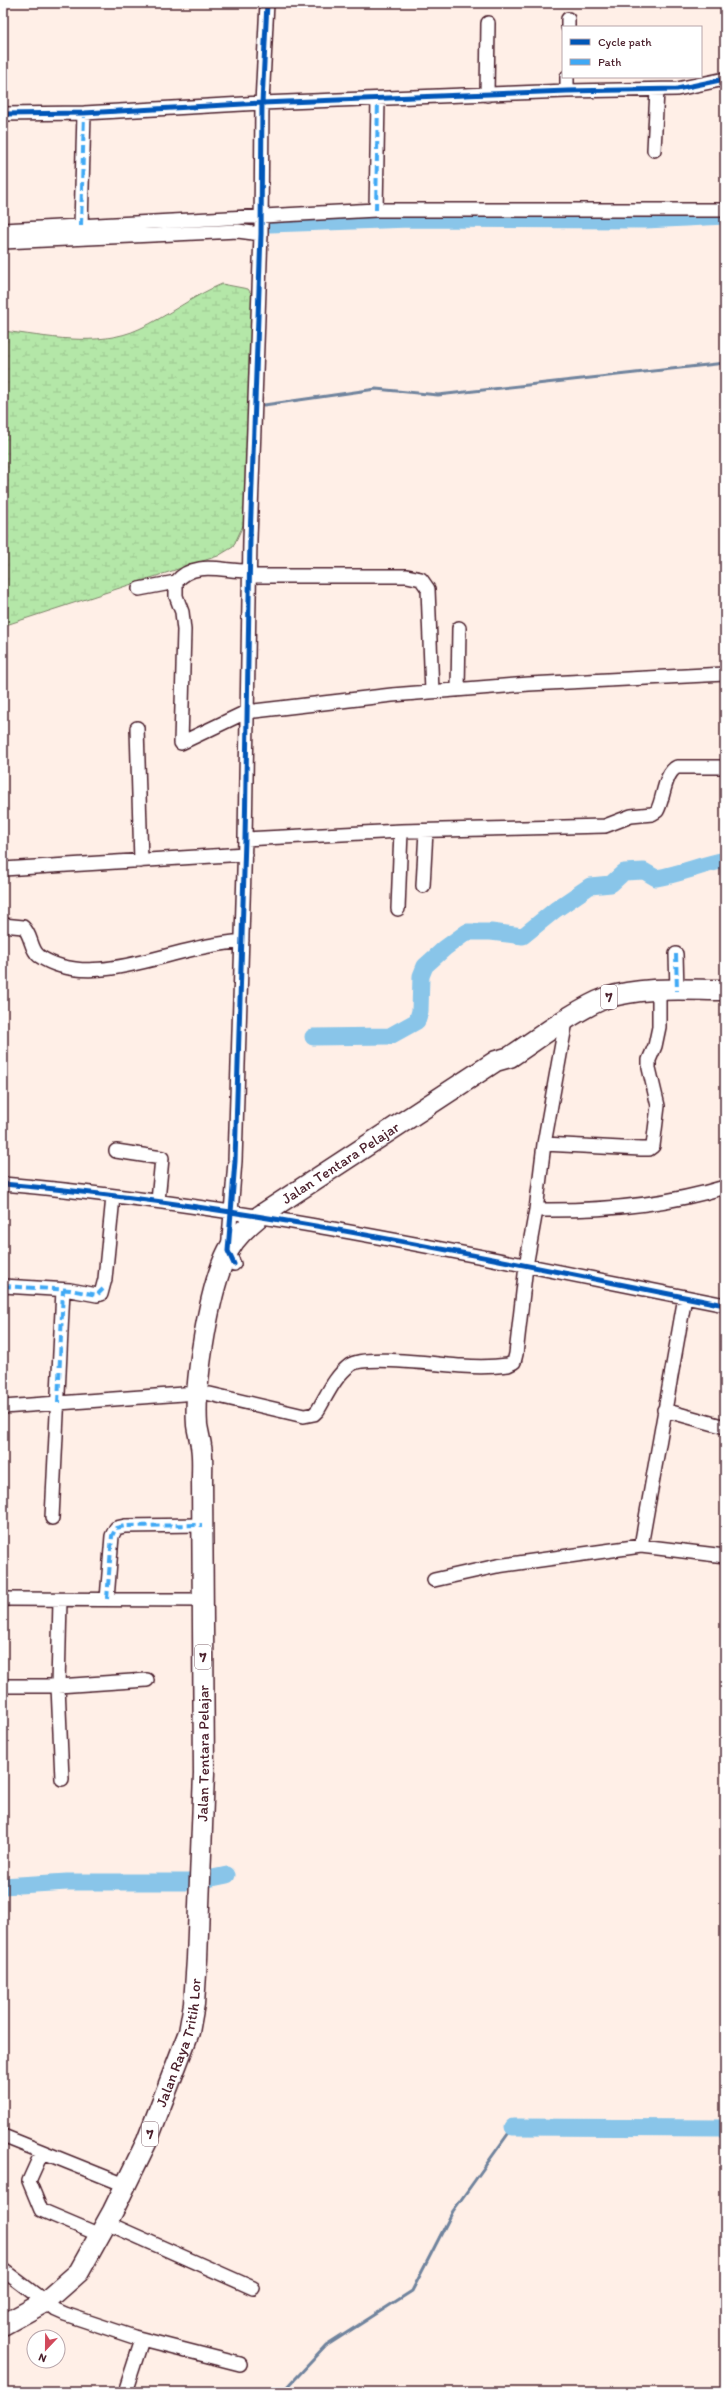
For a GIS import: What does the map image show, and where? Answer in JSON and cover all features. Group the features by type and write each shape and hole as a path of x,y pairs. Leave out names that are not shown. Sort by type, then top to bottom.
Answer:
{"highway":[{"name":"Jalan Tentara Pelajar","path":"200,1893 204,1773 203,1600 201,1447 197,1425 203,1393 210,1309 215,1286 231,1258 238,1236 500,1069 510,1057 566,1021 605,999 642,992 725,990"},
{"name":"Jalan Raya Tritih Lor","path":"3,2325 46,2302 79,2272 126,2186 163,2105 189,2032 197,1959 200,1893"}],"street":[{"path":"231,1258 231,1211 235,1161 245,854 246,712 250,539 261,225 262,103 267,3"},
{"path":"486,96 488,23"},
{"path":"567,91 568,78"},
{"path":"3,114 84,113 262,103 486,96 567,91 687,89 725,79"},
{"path":"654,150 657,90"},
{"path":"376,210 378,99"},
{"path":"81,226 84,113"},
{"path":"3,230 81,226 261,225 376,210 725,210"},
{"path":"3,242 238,231 261,225"},
{"path":"139,589 176,582 184,574 198,568 250,572 407,576 421,579 428,589 432,692"},
{"path":"176,582 176,596 182,612 184,630 180,741 177,745 246,712 432,692 529,684 725,674"},
{"path":"458,690 459,628"},
{"path":"137,728 141,861"},
{"path":"245,839 401,831 605,826 631,816 652,814 657,811 674,768 680,766 725,767"},
{"path":"398,909 401,831"},
{"path":"423,886 426,831"},
{"path":"3,869 245,854"},
{"path":"3,925 23,927 35,953 48,960 77,970 113,967 205,946 242,941"},
{"path":"544,1144 641,1149 649,1149 653,1146 658,1106 649,1068 649,1060 655,1046 658,1027 676,954"},
{"path":"3,1407 203,1393 304,1416 314,1414 318,1410 334,1382 350,1365 358,1362 379,1360 464,1366 508,1365 514,1362 544,1144 566,1021"},
{"path":"116,1151 162,1158 158,1201"},
{"path":"3,1184 70,1190 270,1217 725,1305"},
{"path":"536,1210 591,1211 669,1202 725,1187"},
{"path":"3,1286 63,1290 97,1296 101,1294 105,1278 113,1197"},
{"path":"52,1518 63,1290"},
{"path":"641,1546 685,1297"},
{"path":"664,1410 725,1427"},
{"path":"107,1599 112,1536 116,1528 125,1526 202,1526"},
{"path":"434,1580 497,1566 641,1546 725,1556"},
{"path":"3,1599 203,1600"},
{"path":"60,1600 58,1686 62,1780"},
{"path":"3,1686 58,1686 147,1680"},
{"path":"3,2136 126,2186"},
{"path":"42,2152 29,2181 41,2210 103,2229 253,2288"},
{"path":"3,2270 46,2302 65,2314 142,2340 240,2364"},
{"path":"125,2392 142,2340"}],"green space":[{"path":"222,284 248,289 253,296 246,519 233,547 218,556 3,626 3,331 71,339 106,338 123,335 150,324 200,294"}],"waterway":[{"path":"159,228 410,219 646,220 725,216"},
{"path":"264,405 376,389 438,395 725,363"},
{"path":"313,1037 390,1036 417,1021 420,1011 421,976 425,966 445,948 467,932 491,932 523,936 555,910 590,886 611,884 624,872 644,871 656,878 725,860"},
{"path":"3,1886 67,1882 193,1882 227,1875"},
{"path":"283,2392 326,2346 412,2291 453,2211 513,2127"},
{"path":"513,2127 725,2128"}],"marked path":[{"path":"376,210 378,99"},
{"path":"81,226 84,113"},
{"path":"676,954 677,991"},
{"path":"3,1286 70,1290 97,1295 103,1289"},
{"path":"58,1403 63,1290"},
{"path":"107,1599 112,1536 116,1528 125,1526 202,1525"}],"cycle path":[{"path":"234,1264 228,1251 235,1161 245,839 250,539 261,234 262,103 267,3"},
{"path":"3,114 84,113 262,103 567,91 677,89 725,79"},
{"path":"3,1184 94,1193 275,1219 456,1252 725,1305"}]}
